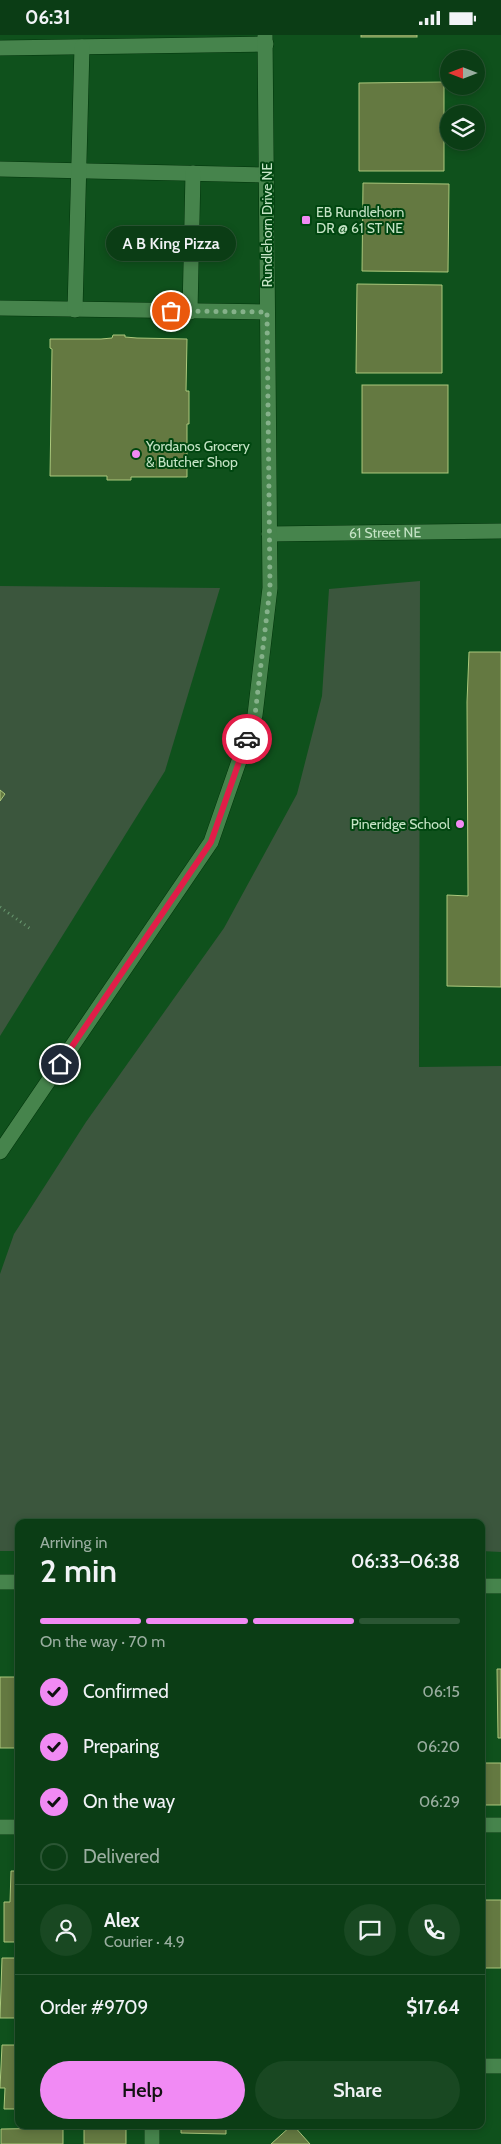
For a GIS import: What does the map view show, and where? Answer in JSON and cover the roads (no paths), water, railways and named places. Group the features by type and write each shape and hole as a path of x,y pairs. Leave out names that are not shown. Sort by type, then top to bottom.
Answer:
{"street":[{"path":"10,44 82,47 266,39"},
{"name":"Rundlehorn Drive NE","path":"0,1152 211,842 255,715 269,603 266,39"},
{"path":"75,310 82,47"},
{"path":"0,169 266,175"},
{"path":"190,312 193,173"},
{"path":"0,308 267,312"},
{"name":"61 Street NE","path":"269,534 501,531"},
{"path":"0,1582 15,1582"},
{"path":"485,1586 501,1586"},
{"path":"485,1825 501,1825"},
{"path":"0,1827 15,1827"},
{"path":"485,2067 501,2066"},
{"path":"152,2129 152,2144"}],"place":[{"name":"EB Rundlehorn DR @ 61 ST NE","path":"306,220"},
{"name":"A B King Pizza","path":"171,311"},
{"name":"Yordanos Grocery & Butcher Shop","path":"136,454"},
{"name":"Pineridge School","path":"460,824"}]}
